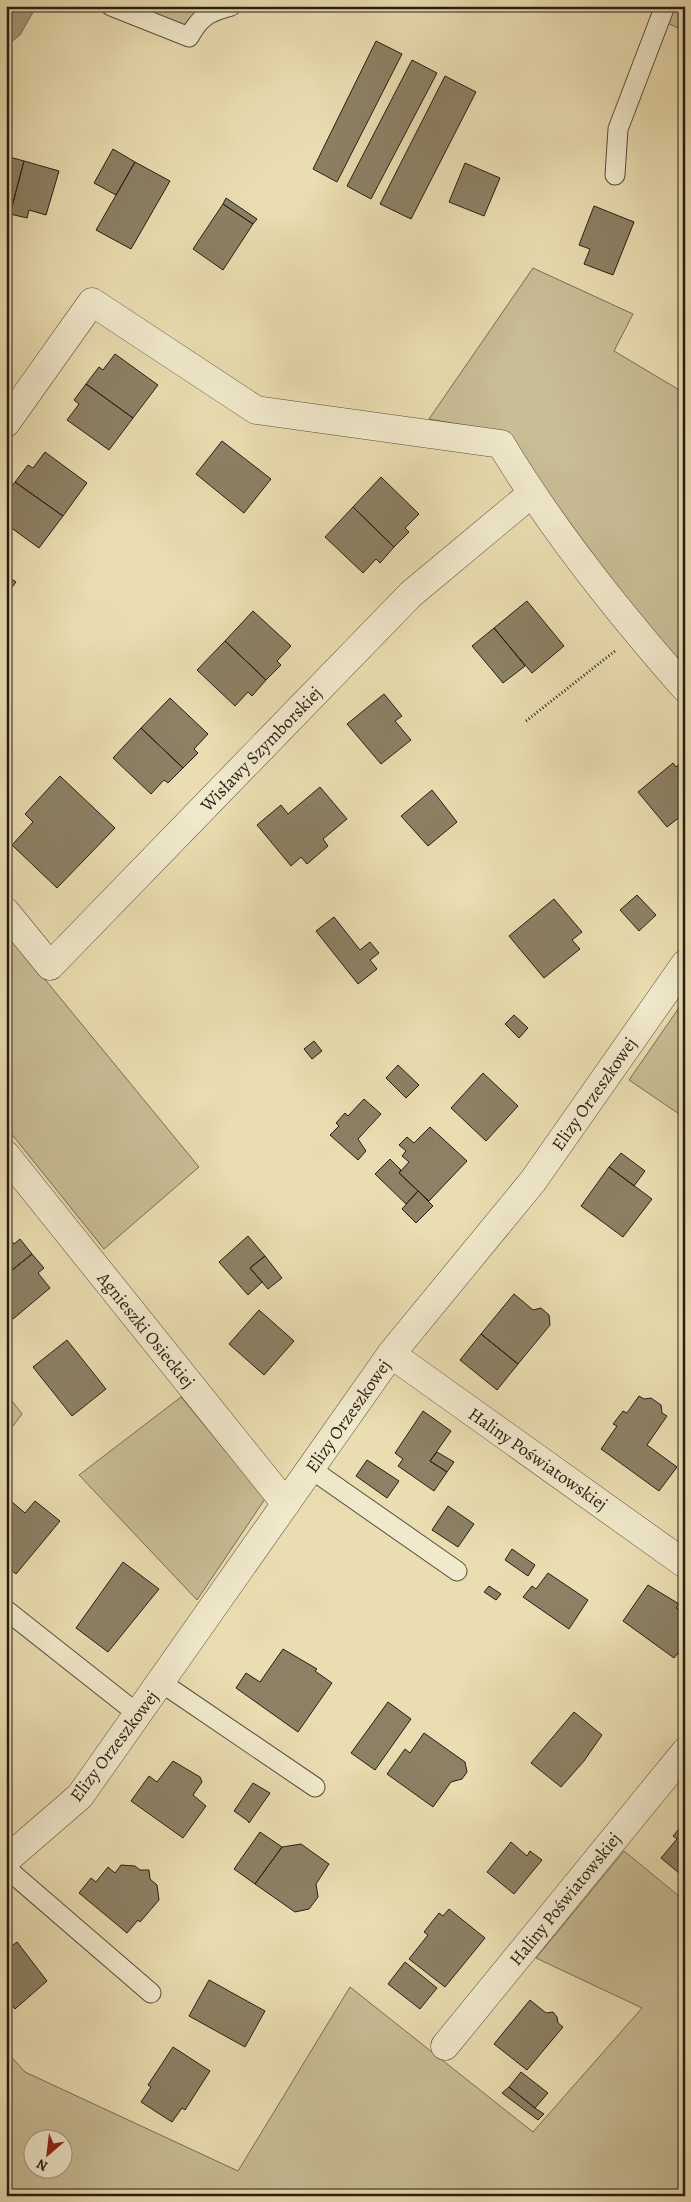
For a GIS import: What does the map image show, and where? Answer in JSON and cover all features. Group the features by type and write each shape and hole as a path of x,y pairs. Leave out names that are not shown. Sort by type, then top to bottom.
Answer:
{"street":[{"path":"6,423 92,302 256,410 501,444 531,494 636,633 685,688"},
{"name":"Wisławy Szymborskiej","path":"6,912 50,966 411,594 531,494"},
{"name":"Elizy Orzeszkowej","path":"6,1860 80,1796 162,1683 391,1354 533,1181 685,964"},
{"name":"Agnieszki Osieckiej","path":"6,1155 286,1504"},
{"name":"Haliny Poświatowskiej","path":"391,1354 685,1564"},
{"name":"Haliny Poświatowskiej","path":"445,2046 685,1752"}],"lane":[{"path":"111,6 188,37 198,20 207,14 230,6"},
{"path":"615,175 618,129 665,6"},
{"path":"311,1470 457,1571"},
{"path":"6,1610 139,1715"},
{"path":"162,1683 314,1787"},
{"path":"6,1868 151,1993"}],"path":[{"path":"526,721 636,633"}],"shaded area":[{"path":"6,6 36,7 20,35 6,46"},
{"path":"132,6 201,6 182,27"},
{"path":"674,6 685,6 685,31 667,23"},
{"path":"533,268 633,314 614,351 676,388 685,396 685,670 646,627 504,432 429,419"},
{"path":"6,932 199,1167 104,1249 6,1127"},
{"path":"685,999 685,1118 629,1080"},
{"path":"6,1393 22,1414 6,1435"},
{"path":"181,1397 265,1499 197,1600 79,1475"},
{"path":"624,1851 685,1901 685,2196 6,2196 6,2051 25,2072 238,2171 350,1987 533,2132 642,2008 536,1958"}],"building":[{"path":"376,41 402,54 337,182 313,169"},
{"path":"412,60 437,73 371,199 347,186"},
{"path":"445,76 476,92 411,219 380,204"},
{"path":"113,149 135,162 116,195 94,183"},
{"path":"6,156 24,161 10,214 6,213"},
{"path":"24,161 59,171 46,215 29,210 27,218 10,214"},
{"path":"135,162 170,181 131,249 96,230"},
{"path":"465,163 500,178 484,216 449,202"},
{"path":"226,198 257,219 253,224 223,204"},
{"path":"223,204 253,224 223,270 193,249"},
{"path":"594,206 634,222 613,275 584,264 590,249 579,245"},
{"path":"115,354 158,385 133,418 86,384 99,367 103,370"},
{"path":"86,384 133,418 109,450 67,420 79,404 74,400"},
{"path":"222,441 271,479 244,513 196,474"},
{"path":"45,452 87,483 63,516 15,482 28,465 33,468"},
{"path":"381,477 419,514 405,528 409,532 394,547 353,507"},
{"path":"15,482 63,516 39,548 6,524 6,505 9,502 6,495"},
{"path":"353,507 394,547 380,563 376,559 363,573 325,537"},
{"path":"6,575 16,582 6,595"},
{"path":"527,601 564,646 532,673 494,628"},
{"path":"253,611 291,646 277,661 281,665 266,680 225,641"},
{"path":"494,628 525,666 503,683 472,646"},
{"path":"225,641 266,680 252,696 248,692 235,706 197,670"},
{"path":"384,694 402,716 395,721 411,740 381,764 347,724"},
{"path":"170,698 208,734 194,749 198,753 183,768 141,728"},
{"path":"141,728 183,768 168,783 164,780 151,794 113,758"},
{"path":"685,760 685,813 667,827 638,792 673,763 676,767"},
{"path":"60,776 115,828 57,888 12,845 33,822 25,814"},
{"path":"320,787 347,819 323,839 328,846 307,864 301,857 291,866 257,825 281,805 288,814"},
{"path":"432,790 457,822 428,846 401,816"},
{"path":"637,895 656,915 639,931 620,910"},
{"path":"554,899 582,932 572,940 580,949 544,978 509,936"},
{"path":"334,917 360,950 370,942 379,953 370,960 377,969 358,984 316,931"},
{"path":"514,1015 528,1028 519,1038 505,1024"},
{"path":"314,1041 322,1051 312,1059 304,1049"},
{"path":"398,1065 419,1085 406,1098 386,1078"},
{"path":"483,1073 518,1106 486,1141 451,1108"},
{"path":"364,1099 381,1114 358,1139 366,1151 358,1160 330,1135 339,1126 336,1123 345,1113 348,1116"},
{"path":"430,1127 467,1161 429,1201 399,1173 409,1162 402,1156 406,1151 399,1145 407,1137 414,1143"},
{"path":"621,1153 645,1171 634,1186 609,1167"},
{"path":"390,1159 401,1170 399,1173 418,1191 406,1204 375,1174"},
{"path":"609,1167 652,1199 623,1237 581,1206"},
{"path":"418,1191 433,1206 416,1223 402,1209"},
{"path":"6,1234 14,1244 20,1239 32,1254 6,1275"},
{"path":"248,1236 265,1256 250,1268 262,1282 248,1295 219,1262"},
{"path":"32,1254 44,1268 38,1273 50,1288 13,1319 6,1312 6,1275"},
{"path":"265,1256 282,1278 268,1289 250,1268"},
{"path":"514,1294 533,1310 541,1308 549,1315 550,1325 518,1364 481,1334"},
{"path":"259,1310 294,1341 264,1375 229,1344"},
{"path":"481,1334 518,1364 497,1390 460,1360"},
{"path":"67,1340 106,1389 72,1416 33,1367"},
{"path":"639,1396 644,1399 651,1398 661,1405 662,1413 667,1416 647,1445 677,1467 659,1491 601,1449 617,1426 613,1424 623,1411 627,1413"},
{"path":"423,1411 451,1431 430,1461 447,1472 434,1491 398,1466 403,1459 395,1453"},
{"path":"437,1452 454,1462 447,1472 430,1461"},
{"path":"367,1460 399,1481 387,1498 356,1476"},
{"path":"6,1497 25,1513 35,1501 60,1521 16,1574 6,1566"},
{"path":"448,1506 474,1524 458,1547 432,1530"},
{"path":"512,1549 535,1565 528,1576 505,1560"},
{"path":"123,1562 159,1589 108,1652 76,1628"},
{"path":"548,1573 588,1600 569,1629 523,1597 532,1586 536,1589"},
{"path":"648,1585 679,1604 676,1608 685,1613 685,1652 677,1654 674,1658 623,1621"},
{"path":"489,1586 501,1594 496,1600 484,1592"},
{"path":"283,1649 317,1669 315,1671 332,1683 298,1732 236,1688 246,1673 260,1682"},
{"path":"388,1702 411,1719 375,1770 351,1753"},
{"path":"574,1712 602,1735 584,1761 561,1787 531,1763"},
{"path":"424,1733 465,1762 467,1772 462,1779 451,1782 433,1807 387,1774 405,1749 410,1753"},
{"path":"173,1761 200,1777 202,1782 193,1795 206,1806 183,1838 131,1801 149,1776 157,1782"},
{"path":"253,1783 270,1793 249,1823 234,1811"},
{"path":"684,1823 685,1878 661,1858 677,1839 673,1836"},
{"path":"260,1832 282,1847 255,1884 234,1869"},
{"path":"511,1842 527,1856 530,1851 542,1860 514,1894 487,1872"},
{"path":"301,1844 329,1864 316,1884 318,1897 309,1909 295,1912 255,1884 282,1847"},
{"path":"121,1865 135,1866 140,1870 149,1870 150,1879 157,1885 159,1900 140,1922 138,1920 127,1933 79,1893 91,1878 96,1882 108,1867 115,1873"},
{"path":"449,1909 485,1938 445,1987 409,1959 428,1935 424,1932 439,1913 443,1916"},
{"path":"17,1942 47,1981 15,2009 6,1998 6,1950"},
{"path":"405,1962 437,1988 420,2009 388,1984"},
{"path":"209,1980 265,2011 245,2047 189,2016"},
{"path":"530,2000 546,2013 553,2012 557,2017 558,2023 563,2027 527,2070 494,2044"},
{"path":"173,2047 210,2071 185,2110 182,2108 172,2122 141,2102 151,2087 148,2085"},
{"path":"521,2072 548,2093 535,2108 509,2087"},
{"path":"509,2087 544,2114 538,2120 502,2093"}]}
